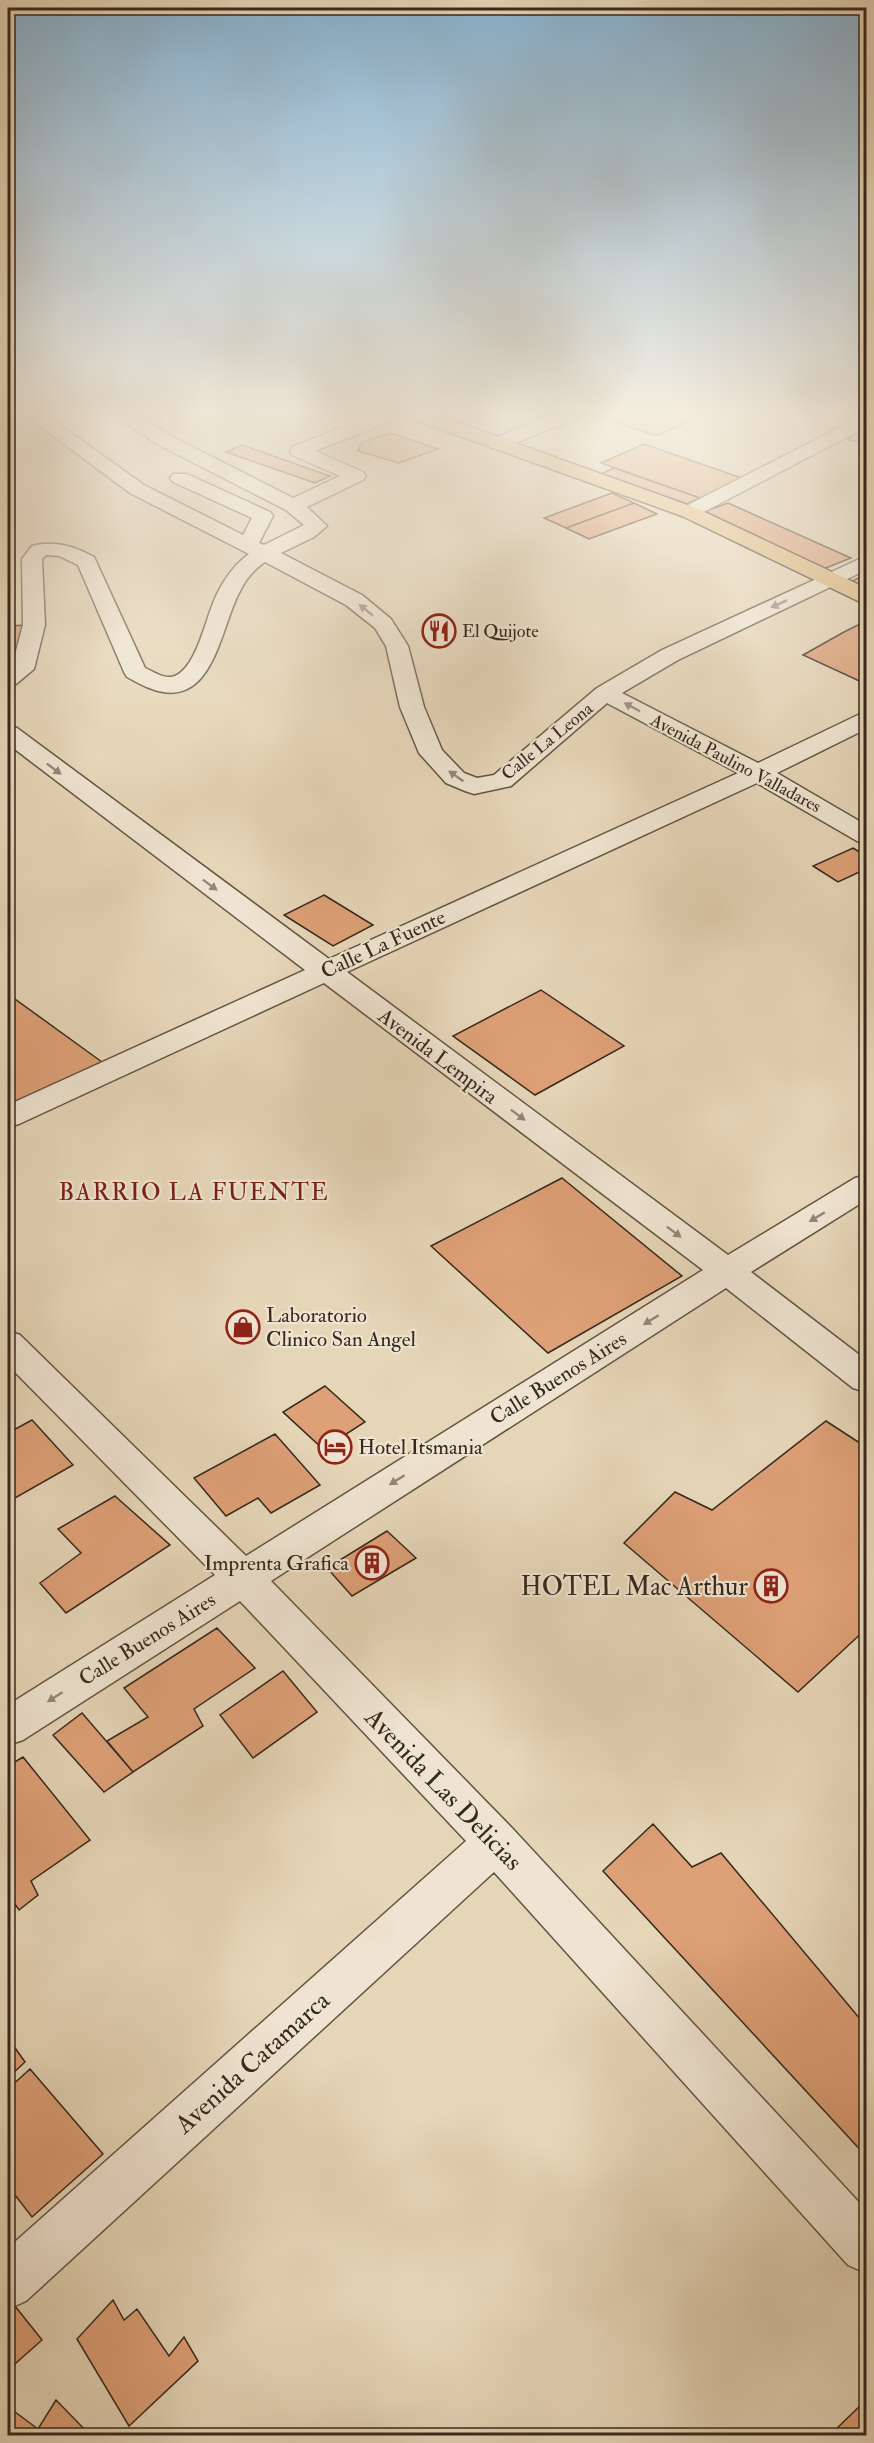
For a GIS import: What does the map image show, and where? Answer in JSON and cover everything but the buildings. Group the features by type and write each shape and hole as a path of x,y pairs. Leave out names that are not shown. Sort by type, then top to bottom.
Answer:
{"main road":[{"path":"715,524 867,596"}],"street":[{"path":"205,524 253,549"},
{"path":"253,549 250,541 259,524"},
{"path":"8,679 23,669 34,625 32,559 39,550 52,548 72,552 87,561 135,672 148,681 166,687 184,683 199,670 237,576 253,549 317,526 315,524"},
{"name":"Calle La Leona","path":"253,549 354,600 383,624 397,646 412,707 431,753 455,778 474,786 502,780 605,693 670,655 867,562"},
{"name":"Avenida Paulino Valladares","path":"605,693 759,773 867,835"},
{"name":"Calle La Fuente","path":"8,1118 759,773 867,720"},
{"name":"Avenida Lempira","path":"8,733 727,1271 867,1379"},
{"name":"Calle Buenos Aires","path":"8,1727 727,1271 867,1186"},
{"name":"Avenida Las Delicias","path":"8,1344 243,1578 496,1842 867,2247"},
{"name":"Avenida Catamarca","path":"8,2283 496,1842"}],"place":[{"name":"El Quijote","path":"439,631"},
{"name":"Laboratorio Clinico San Angel","path":"243,1327"},
{"name":"Hotel Itsmania","path":"335,1447"},
{"name":"Imprenta Grafica","path":"372,1563"},
{"name":"HOTEL Mac Arthur","path":"771,1586"}],"district":[{"name":"BARRIO LA FUENTE","path":"194,1192"}]}
